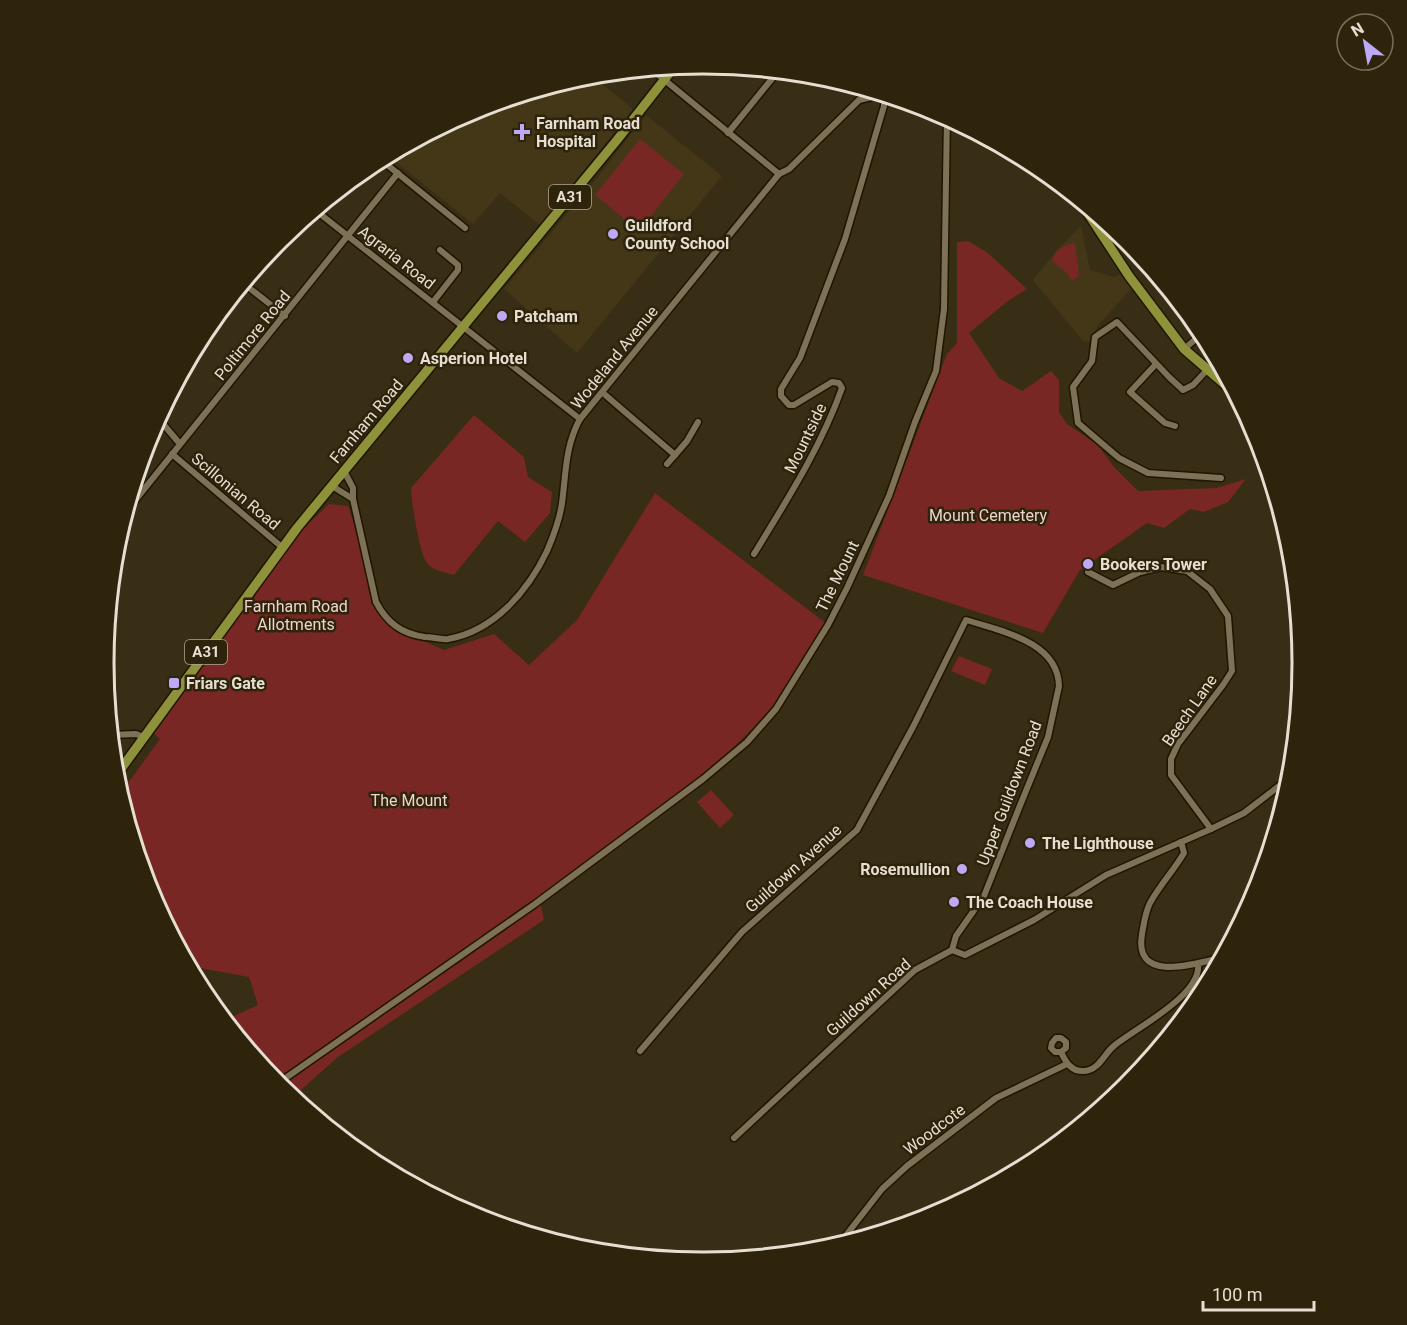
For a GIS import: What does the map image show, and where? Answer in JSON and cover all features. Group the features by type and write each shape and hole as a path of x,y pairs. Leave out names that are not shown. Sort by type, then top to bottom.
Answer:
{"main road":[{"name":"Farnham Road","path":"124,765 283,548 624,132 668,75"},
{"path":"1093,221 1129,276 1184,349 1221,382"}],"street":[{"path":"659,76 779,174"},
{"path":"728,133 772,78"},
{"name":"Wodeland Avenue","path":"344,471 353,488 352,499 376,602 383,615 397,629 418,636 447,639 474,630 503,613 526,587 547,551 562,506 567,453 580,419 779,174 789,169 859,100 868,98"},
{"name":"Mountside","path":"754,554 797,483 831,418 842,388 839,383 832,382 794,405 789,405 781,396 781,389 800,358 845,238 884,102"},
{"name":"The Mount","path":"286,1078 535,903 675,800 747,742 776,709 828,625 847,588 889,496 936,371 944,309 947,126"},
{"path":"388,165 465,228"},
{"name":"Poltimore Road","path":"139,496 398,173"},
{"name":"Agraria Road","path":"321,215 580,419"},
{"path":"433,302 458,270 458,265 440,250"},
{"path":"249,288 285,316"},
{"path":"1207,370 1192,385 1183,390 1117,322 1095,337 1092,361 1073,387 1078,423 1119,458 1148,473 1221,478"},
{"path":"1184,349 1196,340"},
{"path":"1156,363 1130,392 1165,423 1175,426"},
{"path":"603,393 675,454"},
{"path":"667,464 687,441 698,422"},
{"name":"Scillonian Road","path":"164,425 180,444"},
{"name":"Scillonian Road","path":"172,454 283,548"},
{"path":"332,486 352,499"},
{"name":"Beech Lane","path":"1088,572 1113,585 1140,572 1161,567 1187,571 1210,590 1228,616 1232,670 1223,686 1178,744 1171,759 1171,775 1211,829"},
{"name":"Upper Guildown Road","path":"952,951 956,936 984,896 1048,737 1059,686 1050,657 1018,637 966,620"},
{"name":"Guildown Avenue","path":"640,1051 742,932 857,830 966,620"},
{"path":"120,735 136,734 144,737"},
{"name":"Guildown Road","path":"734,1138 915,970 952,951 965,955 1034,920 1106,875 1244,813 1279,786"},
{"path":"1181,842 1184,853 1150,902 1145,914 1139,947 1152,966 1198,964 1212,960"},
{"path":"1061,1052 1067,1064 1074,1069 1084,1071 1095,1068 1113,1046 1156,1019 1179,999 1196,978 1199,970 1198,964"},
{"name":"Woodcote","path":"848,1233 882,1189 907,1166 996,1098 1067,1064"}],"shaded area":[{"name":"Farnham Road Hospital","path":"601,83 633,109 540,225 500,193 473,224 395,161 443,134 478,118 551,94 589,85"},
{"name":"Guildford County School","path":"646,115 722,176 577,353 504,289 597,178"},
{"path":"1081,226 1090,270 1115,277 1120,274 1131,289 1098,325 1090,342 1083,341 1033,280 1058,249"}],"green space":[{"path":"640,139 684,174 639,231 595,195"},
{"name":"Mount Cemetery","path":"968,241 988,253 1027,289 1008,301 969,333 999,378 1022,391 1051,371 1059,380 1059,412 1067,424 1098,445 1114,467 1138,491 1216,488 1246,479 1228,502 1204,512 1190,509 1164,528 1147,523 1080,570 1043,633 863,575 947,354 957,343 957,242"},
{"path":"1075,243 1079,275 1072,281 1067,273 1052,261 1055,253 1061,248"},
{"path":"474,415 524,457 528,477 552,492 550,513 525,542 498,521 454,575 433,568 424,558 416,527 411,488"},
{"name":"The Mount","path":"655,493 827,624 769,712 718,763 539,896 544,920 338,1057 300,1091 261,1051 233,1016 258,1005 249,977 200,968 159,888 146,852 128,784 160,739 151,731 301,531 329,504 348,506 369,568 376,602 397,629 444,650 494,634 529,665 577,620"},
{"path":"959,656 992,669 985,685 951,671"},
{"path":"711,790 734,815 720,828 697,802"}],"place":[{"name":"Farnham Road Hospital","path":"522,132"},
{"name":"Guildford County School","path":"613,234"},
{"name":"Patcham","path":"502,316"},
{"name":"Asperion Hotel","path":"408,358"},
{"name":"Bookers Tower","path":"1088,564"},
{"name":"Friars Gate","path":"174,683"},
{"name":"The Lighthouse","path":"1030,843"},
{"name":"Rosemullion","path":"962,869"},
{"name":"The Coach House","path":"954,902"}],"park label":[{"name":"Farnham Road Allotments","path":"296,615"}]}
